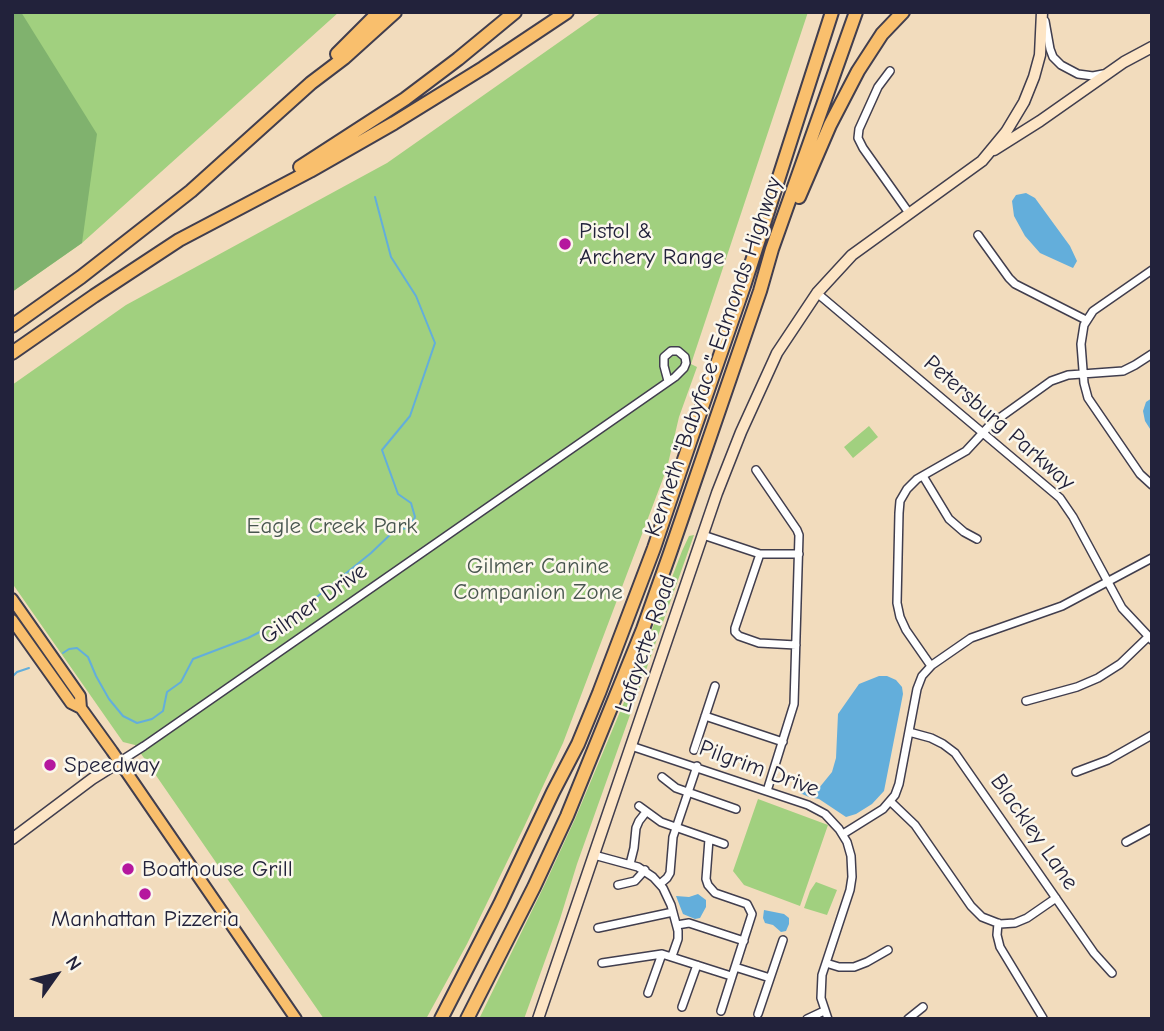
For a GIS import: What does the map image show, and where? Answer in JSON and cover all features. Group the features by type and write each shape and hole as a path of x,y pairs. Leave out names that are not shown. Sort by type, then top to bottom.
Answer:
{"highway":[{"path":"312,83 323,66 379,12"},
{"path":"12,326 81,277 172,206 395,12"},
{"path":"210,223 381,116 458,59 515,12"},
{"path":"12,353 179,240 394,123 567,12"},
{"name":"Kenneth \"Babyface\" Edmonds Highway","path":"441,1019 578,744 622,634 744,286 832,12"},
{"name":"Kenneth \"Babyface\" Edmonds Highway","path":"467,1019 568,816 614,701 669,555 772,249 856,12"},
{"path":"760,291 845,95 873,46 903,12"}],"main road":[{"name":"Lafayette Road","path":"538,1019 703,535 741,432 777,353 817,293 852,255 982,160 1006,132 1028,93 1040,55 1043,12"},
{"path":"982,160 1133,56 1152,47"},
{"path":"960,177 985,165 1040,121"},
{"path":"12,599 80,696 81,708"},
{"path":"12,620 71,703 81,708 296,1019"},
{"path":"12,839 119,762"}],"street":[{"path":"1043,12 1050,49 1061,65 1086,76 1110,72"},
{"path":"890,71 878,87 859,129 858,138 909,214"},
{"path":"978,234 1015,284 1086,320"},
{"path":"1152,270 1096,309 1086,320 1081,337 1085,390 1091,404 1140,474 1152,485"},
{"name":"Petersburg Parkway","path":"817,293 1060,498 1124,610 1150,639"},
{"path":"931,666 906,630 897,600 900,504 907,489 923,476 965,451 993,421 1051,381 1063,376 1123,371 1152,354"},
{"name":"Gilmer Drive","path":"119,762 668,381"},
{"path":"756,470 799,535 794,704 768,791"},
{"path":"923,476 949,519 977,539"},
{"path":"703,535 760,554 799,554"},
{"path":"760,554 735,628 736,633 759,643 796,645"},
{"path":"807,1019 826,1015 820,989 822,975 852,877 852,858 843,834 880,812 891,802 898,790 919,682 931,666 975,636 1056,608 1152,558"},
{"path":"1026,701 1093,681 1117,666 1150,639"},
{"path":"694,750 715,686"},
{"path":"705,716 783,742"},
{"name":"Blackley Lane","path":"909,732 932,738 955,753 1094,953 1112,973"},
{"path":"1076,772 1108,760 1152,735"},
{"name":"Pilgrim Drive","path":"631,746 808,805 821,811 843,834"},
{"path":"660,884 670,873 673,837 697,766"},
{"path":"662,777 676,788 736,809"},
{"path":"891,802 915,825 971,906 982,916 998,923 1020,921 1056,898"},
{"path":"630,864 636,828 643,809 656,820 724,844"},
{"path":"1126,842 1152,828"},
{"path":"709,839 706,879 708,885 715,893 744,903 751,909 752,916 721,1011"},
{"path":"594,855 645,870 660,884 670,901 677,925 678,935 671,956"},
{"path":"618,885 636,881 645,870"},
{"path":"598,928 673,912"},
{"path":"677,925 689,923 744,941"},
{"path":"998,923 1000,947 1043,1018"},
{"path":"758,1014 783,940"},
{"path":"825,963 842,968 857,967 888,950"},
{"path":"648,993 662,954"},
{"path":"601,963 662,954 732,976"},
{"path":"682,1007 697,965"},
{"path":"735,967 770,978"},
{"path":"908,1019 923,1007"}],"green space":[{"path":"12,12 339,12 82,243 12,292"},
{"path":"12,12 21,12 97,134 82,243 12,292"},
{"name":"Eagle Creek Park","path":"602,12 808,12 691,364 697,367 679,417 667,468 563,743 524,827 467,944 426,1019 324,1019 135,745 123,742 12,583 12,385 126,305 387,163"},
{"path":"869,426 878,437 853,458 844,447"},
{"path":"694,535 524,1019 479,1019 575,819 627,695 682,551 689,536"},
{"path":"758,799 828,825 800,906 744,885 733,871"},
{"path":"816,882 837,890 827,915 804,908"}],"water":[{"path":"1026,193 1035,198 1070,246 1077,261 1073,268 1040,253 1025,236 1014,216 1012,201 1016,195"},
{"path":"1152,398 1152,432 1145,421 1143,411 1146,402"},
{"path":"879,676 896,680 902,687 903,694 884,791 872,804 846,817 819,799 800,793 802,788 813,791 819,788 832,772 836,758 838,714 859,684"},
{"path":"698,894 706,900 706,907 700,918 695,919 683,914 676,896 689,897"},
{"path":"764,910 784,914 789,918 786,931 781,932 773,925 765,923"}],"waterway":[{"path":"63,653 77,648 88,657 109,699 123,716 137,723 152,719 163,711 167,692 181,682 193,659 248,638 297,613 394,531 410,527 415,517 411,503 398,494 382,450 410,416 435,343 416,296 391,257 375,197"},
{"path":"12,677 29,668"}],"place":[{"name":"Pistol & Archery Range","path":"565,244"},
{"name":"Speedway","path":"50,765"},
{"name":"Boathouse Grill","path":"128,869"},
{"name":"Manhattan Pizzeria","path":"145,894"}],"park label":[{"name":"Gilmer Canine Companion Zone","path":"538,579"}]}
